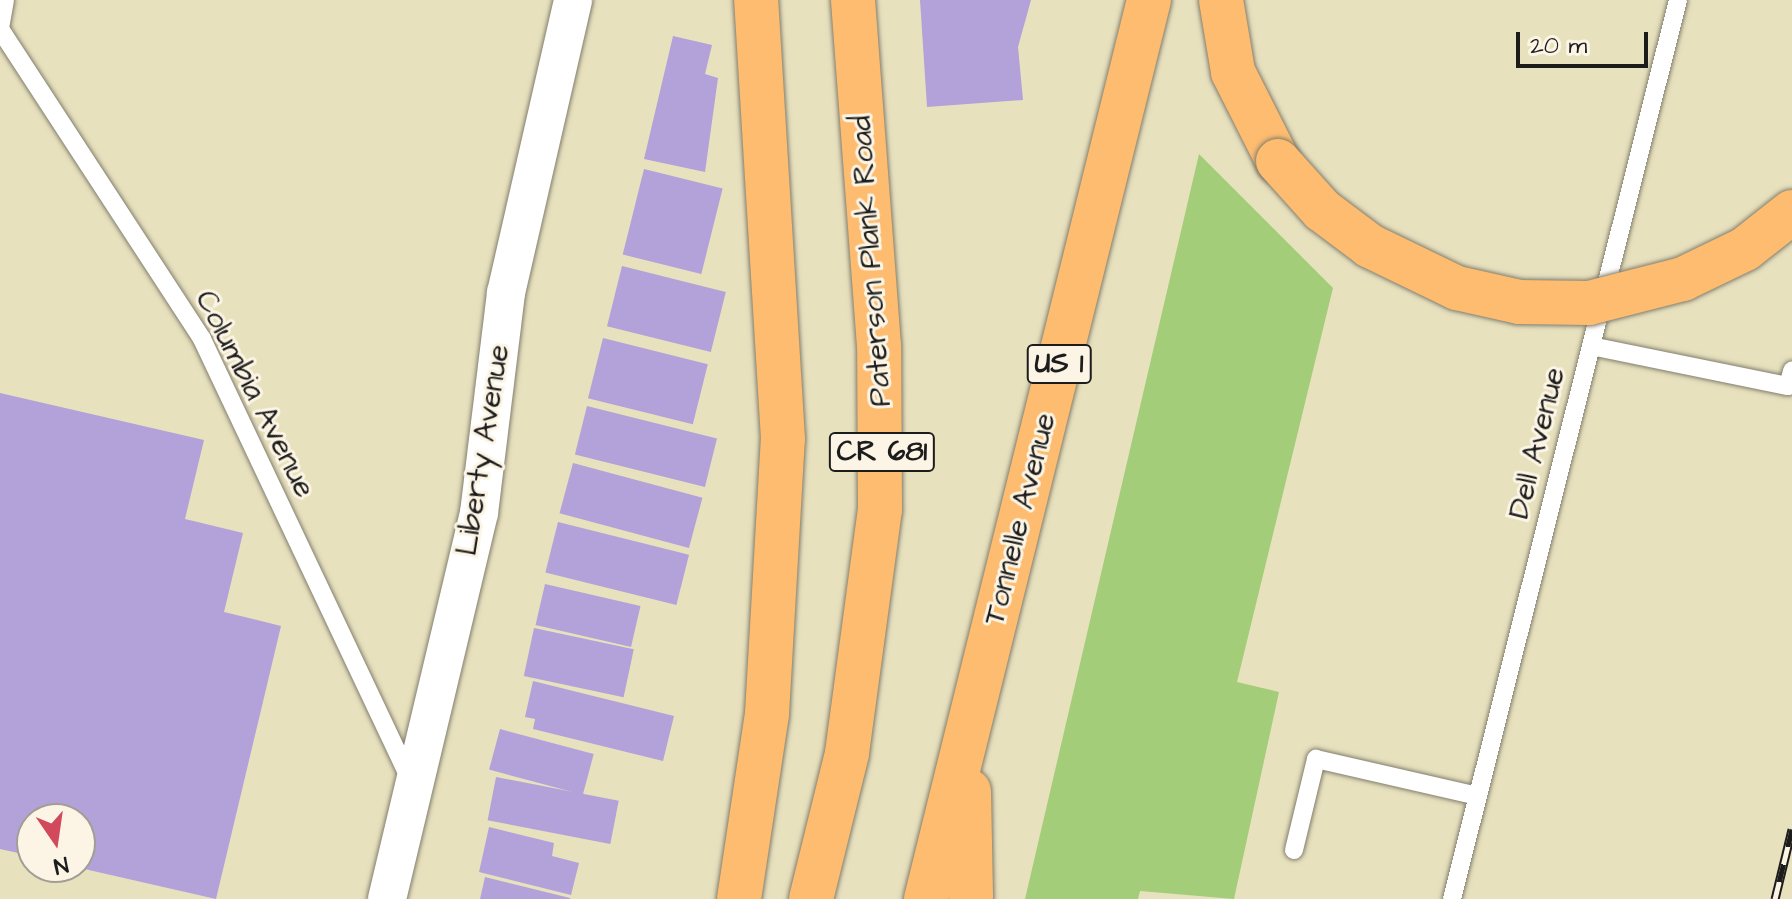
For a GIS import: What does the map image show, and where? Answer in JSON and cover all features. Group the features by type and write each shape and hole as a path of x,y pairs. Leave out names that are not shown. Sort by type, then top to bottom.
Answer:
{"main road":[{"path":"739,899 770,685 783,453 756,0"},
{"name":"Paterson Plank Road","path":"811,899 858,690 880,510 879,346 853,0"},
{"name":"Tonnelle Avenue","path":"926,899 1149,0"},
{"path":"1221,0 1233,72 1278,161 1322,210 1370,246 1457,288 1519,302 1589,303 1683,279 1745,249 1792,212"},
{"path":"969,728 971,899"}],"street":[{"name":"Liberty Avenue","path":"387,899 479,513 506,293 573,0"}],"lane":[{"name":"Columbia Avenue","path":"5,0 0,29 202,339 414,789"},
{"name":"Dell Avenue","path":"1452,899 1678,0"},
{"path":"1591,346 1788,386 1792,371"},
{"path":"1294,850 1316,759 1478,796"}],"green space":[{"path":"1199,154 1333,288 1237,682 1279,692 1234,899 1140,891 1138,899 1025,899"}],"building":[{"path":"920,0 1031,0 1018,47 1023,100 927,107"},
{"path":"673,36 712,45 705,74 718,78 705,172 644,159"},
{"path":"644,169 723,189 701,274 623,254"},
{"path":"622,266 726,292 711,352 607,326"},
{"path":"603,338 708,364 693,424 588,398"},
{"path":"0,393 204,440 185,519 243,533 224,612 281,626 216,899 96,872 96,803 16,803 16,852 0,849"},
{"path":"587,406 717,438 705,487 575,455"},
{"path":"573,463 702,498 689,548 560,513"},
{"path":"558,522 689,555 676,605 545,572"},
{"path":"545,584 640,606 631,647 536,625"},
{"path":"534,628 634,649 624,697 524,676"},
{"path":"533,681 674,716 663,761 533,729 535,719 525,717"},
{"path":"500,729 594,754 583,795 489,770"},
{"path":"496,777 619,801 610,844 488,820"},
{"path":"489,827 554,843 552,856 579,863 571,895 479,872"},
{"path":"485,877 570,898 570,899 480,899"}],"railway":[{"path":"1775,899 1792,829"}]}
